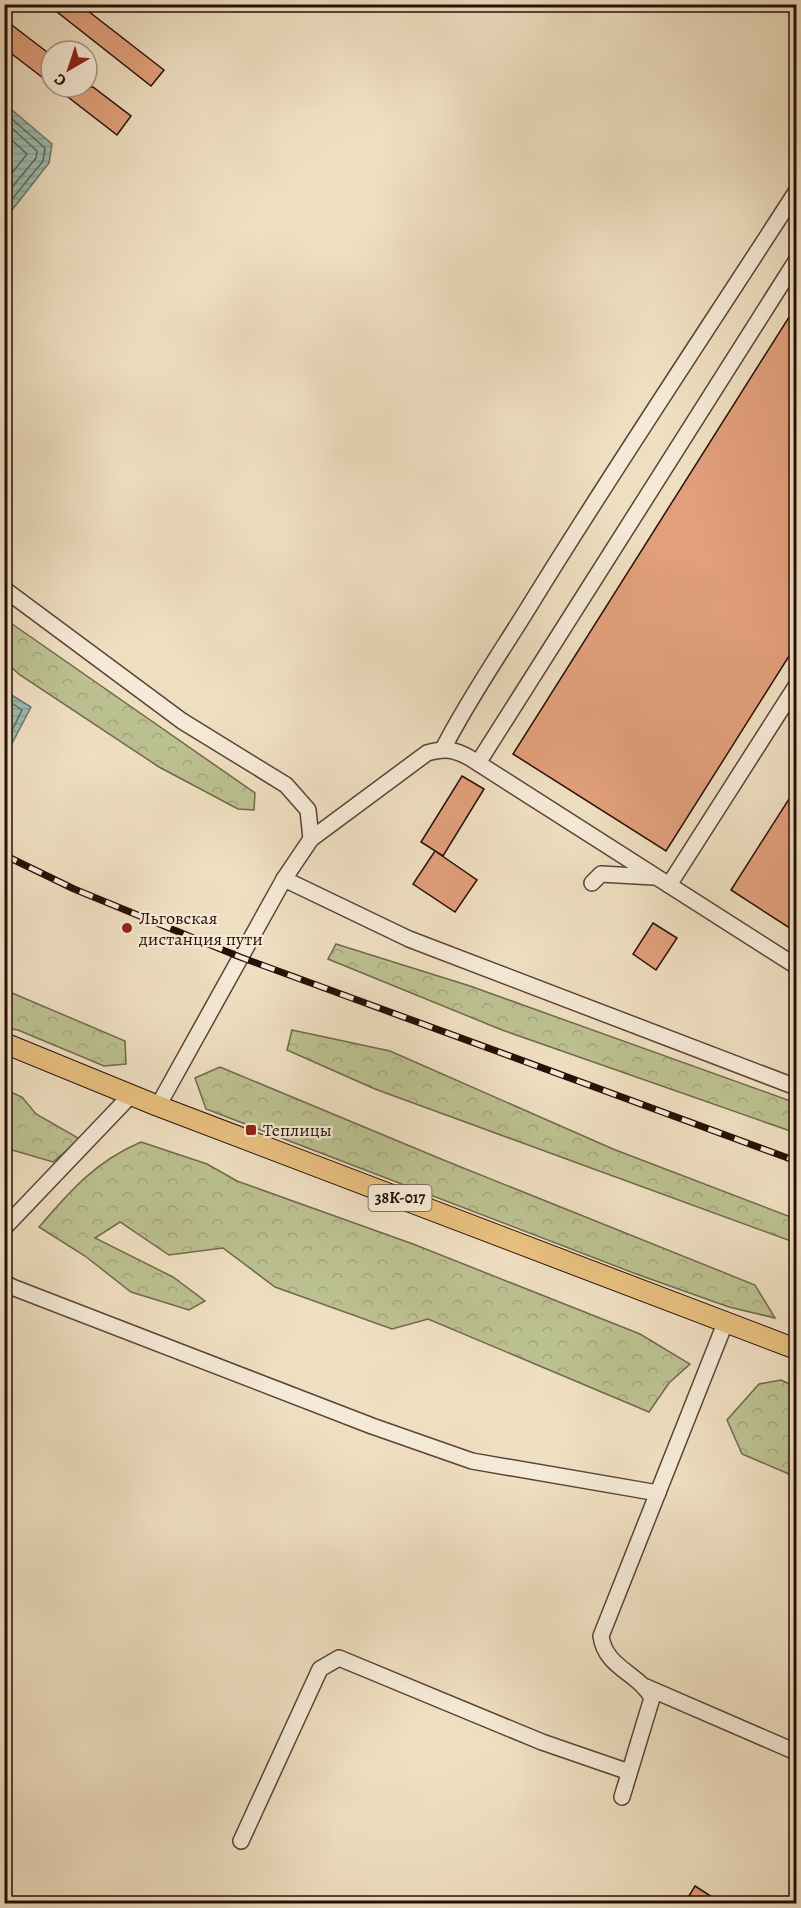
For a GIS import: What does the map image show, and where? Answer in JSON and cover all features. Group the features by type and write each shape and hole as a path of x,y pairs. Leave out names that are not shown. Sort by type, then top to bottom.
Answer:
{"main road":[{"name":"38К-017","path":"4,1043 158,1106 796,1349"}],"street":[{"path":"443,749 463,709 490,671 599,493 796,192"},
{"path":"478,763 796,261"},
{"path":"4,589 182,721 286,785 308,810 310,839"},
{"path":"663,881 796,686"},
{"path":"158,1106 284,879 310,839 427,753 443,749 456,750 478,763 796,966"},
{"path":"592,883 601,874 663,881"},
{"path":"284,879 409,939 714,1058 796,1087"},
{"path":"4,1228 131,1095"},
{"path":"4,1282 372,1426 471,1461 658,1493"},
{"path":"726,1321 601,1636 608,1656 646,1687 796,1752"},
{"path":"241,1841 320,1669 339,1658 542,1742 629,1772"},
{"path":"622,1797 652,1698 646,1687"}],"green space":[{"path":"5,619 255,793 254,810 238,809 159,767 20,675 5,662"},
{"path":"336,944 470,986 796,1103 796,1133 502,1030 328,959"},
{"path":"5,990 125,1041 126,1064 104,1066 18,1030 5,1028"},
{"path":"292,1030 390,1051 613,1149 796,1219 796,1243 375,1089 287,1050"},
{"path":"220,1067 441,1159 755,1285 775,1318 729,1307 639,1275 206,1109 195,1078"},
{"path":"4,1089 22,1097 36,1114 80,1139 53,1162 5,1148"},
{"path":"141,1142 207,1164 237,1181 413,1244 640,1334 690,1364 669,1383 649,1412 428,1319 392,1329 275,1287 223,1248 169,1255 120,1222 95,1238 173,1277 205,1301 189,1310 131,1292 85,1256 39,1227 73,1189 97,1167"},
{"path":"781,1380 796,1387 796,1477 742,1454 727,1420 759,1384"}],"water":[{"path":"5,104 52,144 49,163 5,219"},
{"path":"5,691 31,707 4,757"}],"building":[{"path":"47,4 79,4 164,70 151,86 99,45 99,39 91,39"},
{"path":"4,19 39,46 39,75 4,48"},
{"path":"99,92 131,116 117,135 70,99 99,99"},
{"path":"796,306 796,645 666,851 513,754"},
{"path":"462,776 484,789 443,856 421,842"},
{"path":"796,788 796,932 731,890"},
{"path":"435,851 477,880 455,912 413,884"},
{"path":"653,923 677,938 656,970 633,954"},
{"path":"695,1886 723,1904 700,1904 689,1896"}],"railway":[{"path":"4,855 74,889 240,957 796,1161"}],"place":[{"name":"Льговская дистанция пути","path":"127,928"},
{"name":"Теплицы","path":"251,1130"}]}
